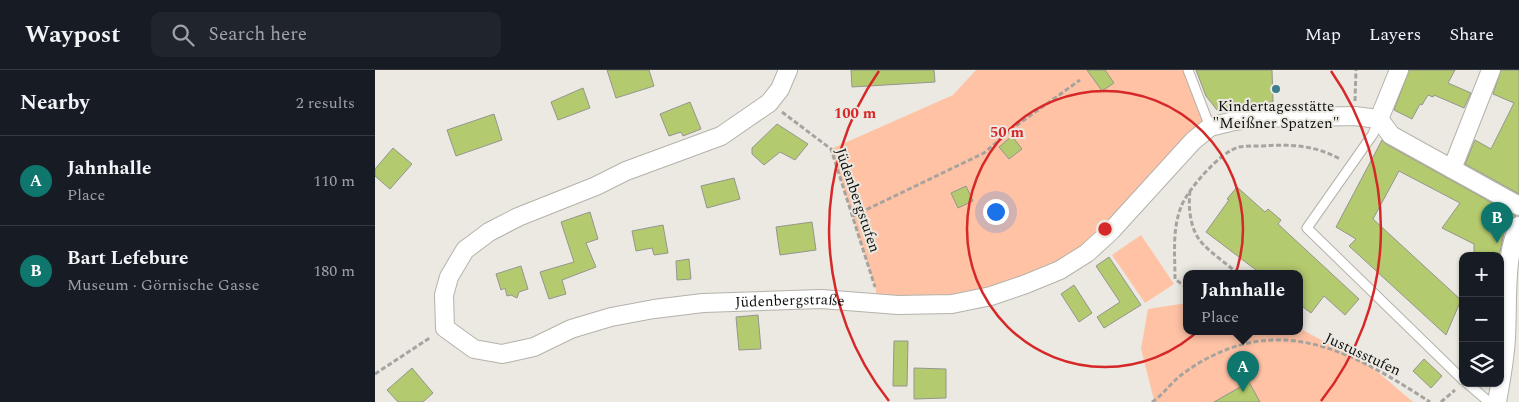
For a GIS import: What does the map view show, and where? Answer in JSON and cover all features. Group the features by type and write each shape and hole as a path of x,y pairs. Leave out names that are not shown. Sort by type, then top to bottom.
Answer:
{"street":[{"name":"Jüdenbergstraße","path":"788,70 780,89 769,103 721,136 626,171 595,186 518,217 489,232 465,250 449,277 444,295 445,328 475,349 502,354 534,347 571,329 595,322 654,309 703,303 821,299 898,305 953,304 999,294 1060,270 1087,253 1111,231 1193,141 1210,127 1234,121 1260,118 1355,116 1379,119"},
{"path":"1399,70 1379,119 1391,135 1519,206"},
{"path":"1452,169 1491,70"},
{"path":"1497,402 1502,379 1506,338 1513,236 1519,226"}],"lane":[{"path":"1188,70 1210,127"},
{"path":"1379,119 1373,134 1307,228 1459,379"},
{"path":"1468,387 1489,402"}],"path":[{"path":"1355,70 1355,116"},
{"path":"853,216 984,153 1013,128 1080,80"},
{"name":"Jüdenbergstufen","path":"769,103 831,149 875,290 876,303"},
{"path":"1183,285 1175,279 1175,228 1181,206 1191,188 1223,155 1237,147 1306,146 1331,154 1351,166"},
{"path":"1191,188 1188,203 1195,231 1201,243 1233,270"},
{"path":"375,374 431,337"},
{"name":"Justusstufen","path":"1152,402 1181,376 1211,356 1241,343 1273,338 1310,342 1337,351 1375,370 1429,402"},
{"path":"1441,402 1459,386"}],"shaded area":[{"path":"976,70 1188,70 1210,127 1087,253 991,296 876,303 876,290 831,149 953,95"},
{"path":"1141,235 1174,284 1145,303 1112,255"},
{"path":"1183,304 1183,335 1303,335 1303,330 1373,368 1413,402 1152,402 1154,400 1141,349 1148,309"}],"building":[{"path":"607,70 649,70 654,86 616,98"},
{"path":"851,70 934,70 935,82 852,87"},
{"path":"1087,70 1105,70 1114,83 1102,91"},
{"path":"1196,70 1272,70 1273,102 1240,105 1217,110 1206,96"},
{"path":"1409,70 1455,70 1448,83 1471,93 1464,108 1434,95 1433,97 1428,95 1422,105 1420,104 1412,119 1394,110"},
{"path":"1501,70 1519,70 1519,194 1465,164 1475,140 1491,149 1514,103 1493,94"},
{"path":"583,88 590,108 558,120 551,102"},
{"path":"690,102 701,129 683,136 681,132 669,136 660,114"},
{"path":"494,114 502,140 456,156 447,130"},
{"path":"777,124 808,144 795,160 780,152 764,165 752,154 752,148"},
{"path":"1012,136 1022,149 1009,159 999,147"},
{"path":"1382,140 1386,144 1516,216 1509,221 1500,252 1474,252 1474,244 1442,228 1460,203 1399,171 1373,219 1459,298 1459,305 1446,335 1349,246 1356,239 1336,227"},
{"path":"393,148 412,164 390,189 375,176 375,169"},
{"path":"734,178 740,199 707,208 701,186"},
{"path":"966,186 973,201 958,208 951,193"},
{"path":"1237,187 1265,212 1268,209 1281,220 1278,224 1359,299 1345,315 1324,296 1311,313 1303,307 1303,270 1256,270 1206,232 1229,200 1227,199"},
{"path":"590,212 598,239 586,243 596,267 562,280 566,294 549,299 540,272 574,262 561,222"},
{"path":"812,222 816,250 780,255 776,227"},
{"path":"663,225 668,253 654,255 652,248 636,251 632,231"},
{"path":"1109,257 1141,305 1104,328 1097,317 1120,302 1096,266"},
{"path":"689,259 691,279 677,280 676,261"},
{"path":"521,266 528,289 519,292 517,298 511,295 507,296 505,288 501,290 496,274"},
{"path":"1074,285 1092,313 1079,322 1061,294"},
{"path":"758,315 761,349 739,350 736,317"},
{"path":"894,341 908,341 907,386 893,386"},
{"path":"1424,359 1442,376 1431,388 1413,371"},
{"path":"412,368 433,393 423,402 398,402 387,390"},
{"path":"914,368 946,369 946,398 914,399"},
{"path":"1249,382 1260,402 1214,402"}],"place":[{"name":"Kindertagesstätte \"Meißner Spatzen\"","path":"1276,89"},
{"name":"Bart Lefebure","path":"1497,243"},
{"name":"Jahnhalle","path":"1243,392"}]}
